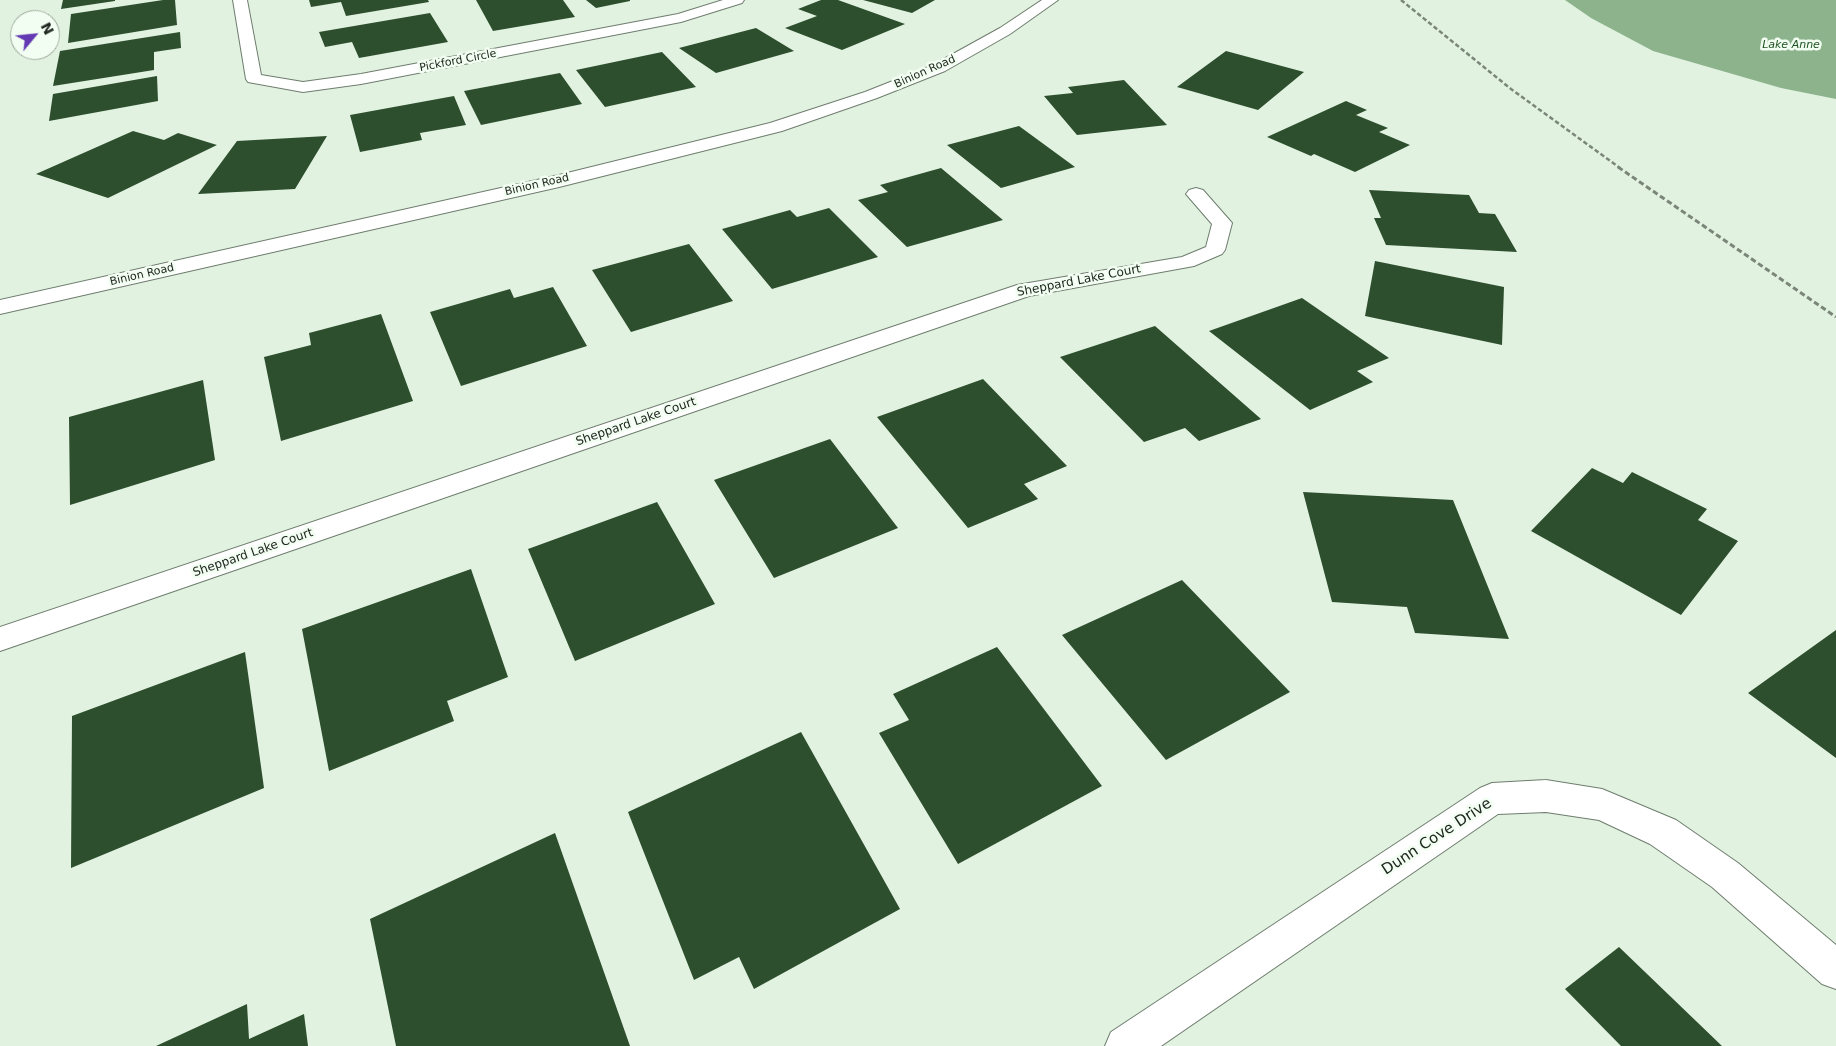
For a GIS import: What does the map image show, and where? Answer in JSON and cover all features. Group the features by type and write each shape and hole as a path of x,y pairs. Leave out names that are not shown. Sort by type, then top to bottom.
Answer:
{"street":[{"name":"Pickford Circle","path":"240,0 254,79 303,87 361,79 681,18 737,0"},
{"name":"Binion Road","path":"0,307 549,183 776,127 871,95 939,68 1005,31 1051,0"},
{"name":"Sheppard Lake Court","path":"0,639 1025,290 1186,262 1215,250 1222,223 1196,194"},
{"name":"Dunn Cove Drive","path":"1125,1046 1492,799 1546,796 1602,805 1663,832 1725,875 1836,970"}],"water":[{"name":"Lake Anne","path":"1565,0 1836,0 1836,99 1781,88 1653,51 1591,18"}],"building":[{"path":"63,0 115,0 115,1 61,9"},
{"path":"163,0 175,0 177,25 68,43 71,14"},
{"path":"309,0 428,0 429,2 346,16 341,2 311,7"},
{"path":"476,0 563,0 575,17 493,31"},
{"path":"586,0 630,0 630,1 596,8"},
{"path":"821,0 838,0 905,24 842,50 785,28 817,16 798,9"},
{"path":"863,0 935,0 912,13"},
{"path":"430,13 448,42 359,58 352,42 325,47 319,32"},
{"path":"756,28 794,51 716,73 679,48"},
{"path":"180,32 181,48 154,52 154,70 53,86 58,60 60,60 60,51"},
{"path":"1226,51 1304,72 1258,110 1177,87"},
{"path":"662,52 696,87 605,107 576,70"},
{"path":"560,73 582,104 481,125 464,91"},
{"path":"157,76 158,101 49,121 53,94"},
{"path":"1124,80 1167,125 1077,135 1044,96 1073,93 1068,87"},
{"path":"454,96 466,125 420,133 422,140 360,152 350,115"},
{"path":"1346,101 1367,110 1356,115 1388,128 1379,132 1410,145 1355,172 1314,154 1311,156 1267,137"},
{"path":"1019,126 1075,167 1001,188 947,145"},
{"path":"133,131 164,140 178,133 217,145 108,198 36,174"},
{"path":"327,136 295,189 198,194 237,141"},
{"path":"941,168 1003,220 907,247 858,200 888,192 880,185"},
{"path":"1369,190 1469,195 1479,213 1495,214 1517,252 1386,245 1374,218 1381,218"},
{"path":"829,208 878,257 772,289 722,229 790,210 797,217"},
{"path":"689,244 733,301 631,332 592,270"},
{"path":"1375,261 1504,287 1502,345 1365,316"},
{"path":"553,287 587,346 461,386 430,312 510,289 514,298"},
{"path":"1302,298 1389,358 1357,371 1373,382 1310,410 1209,331"},
{"path":"381,314 413,401 281,441 264,357 311,345 309,333"},
{"path":"1155,326 1261,419 1199,441 1185,428 1144,442 1060,357"},
{"path":"983,379 1067,466 1024,484 1038,499 968,528 877,417"},
{"path":"203,380 215,460 70,505 69,417"},
{"path":"830,439 898,528 774,578 714,480"},
{"path":"1592,468 1623,483 1632,472 1707,509 1698,520 1738,541 1681,615 1531,531"},
{"path":"1303,492 1453,500 1509,639 1415,633 1407,607 1332,602"},
{"path":"657,502 715,604 575,661 528,549"},
{"path":"471,569 508,677 447,701 454,721 329,771 302,629"},
{"path":"1182,580 1290,692 1166,760 1062,635"},
{"path":"1836,630 1836,758 1748,693"},
{"path":"997,647 1102,786 958,864 879,733 909,720 893,694"},
{"path":"245,652 264,788 71,868 72,716"},
{"path":"801,732 900,909 754,989 739,957 694,980 628,812"},
{"path":"555,833 630,1046 396,1046 370,919"},
{"path":"1619,947 1722,1046 1621,1046 1565,989"},
{"path":"247,1004 249,1039 304,1014 308,1046 156,1046"}],"railway":[{"path":"1401,0 1511,89 1620,168"},
{"path":"1618,167 1836,317"}]}
